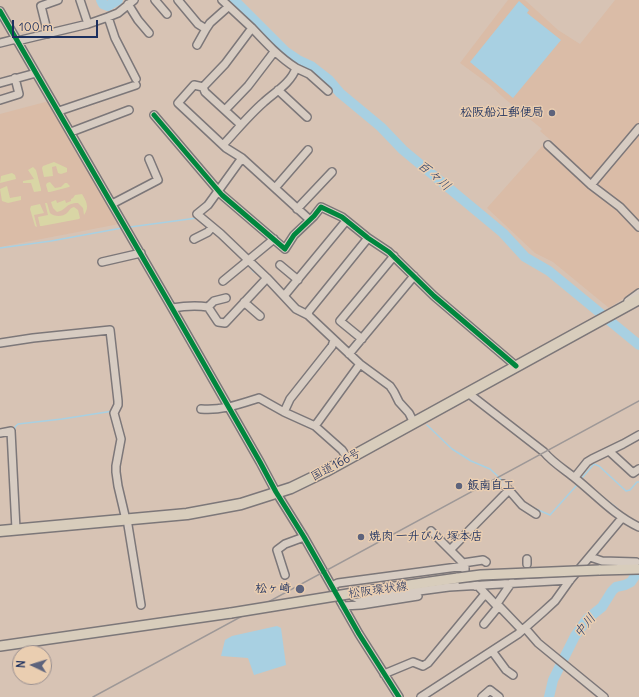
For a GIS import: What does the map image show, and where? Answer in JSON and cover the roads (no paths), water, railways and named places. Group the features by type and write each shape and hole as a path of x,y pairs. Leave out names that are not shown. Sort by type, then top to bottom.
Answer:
{"highway":[{"name":"国道166号","path":"0,531 187,514 241,504 276,492 309,480 639,299"}],"main road":[{"name":"松阪環状線","path":"0,646 481,575 638,565"}],"street":[{"path":"48,34 41,6 58,0"},
{"path":"80,0 88,24"},
{"path":"155,0 166,14"},
{"path":"178,0 198,24 206,29"},
{"path":"222,0 252,28 274,52 296,68 309,74 328,92"},
{"path":"0,43 48,34 88,24 118,13 131,2 138,20 149,33"},
{"path":"197,45 210,22 228,7"},
{"path":"0,11 229,407 276,492 304,537 342,606 400,697"},
{"path":"58,111 136,82 115,38 108,17"},
{"path":"203,86 225,64 252,28"},
{"path":"225,110 248,86 274,52"},
{"path":"223,145 264,102 294,74 296,68"},
{"path":"0,82 36,73"},
{"path":"0,100 19,94 15,78"},
{"path":"203,86 194,85 178,102 223,145 242,158 310,220"},
{"path":"203,86 205,92 241,125"},
{"path":"278,90 307,117"},
{"path":"71,132 130,110"},
{"path":"154,115 218,190 285,249 294,235 321,207 327,209 394,256 434,296 516,366"},
{"path":"591,185 639,128"},
{"path":"548,145 591,185 620,208 639,227"},
{"path":"275,188 308,150"},
{"path":"242,158 208,204 197,214 211,229 221,234 246,262 262,274 296,309 308,315 334,340 351,352 360,364 390,386 398,402 410,413 414,423"},
{"path":"112,204 158,180 148,159"},
{"path":"297,209 332,172"},
{"path":"284,296 346,221"},
{"path":"194,239 211,229"},
{"path":"308,315 368,238"},
{"path":"223,280 274,239"},
{"path":"102,262 140,253"},
{"path":"362,339 340,321 394,256"},
{"path":"280,265 298,280"},
{"path":"172,308 185,306 208,307 218,322 225,323 244,302 262,274"},
{"path":"351,352 414,276"},
{"path":"617,312 630,298 639,293"},
{"path":"208,307 214,301 226,298"},
{"path":"244,302 260,316"},
{"path":"0,344 32,338 110,330 118,400 115,410 121,439 116,472 142,605"},
{"path":"284,412 290,399 332,346 334,340"},
{"path":"315,426 360,364"},
{"path":"468,393 578,480 622,518 639,527"},
{"path":"201,409 210,410 229,407 260,398 284,412 315,426 342,450 348,459"},
{"path":"0,433 11,431 12,435 16,529"},
{"path":"578,480 588,462 639,435"},
{"path":"609,451 633,473 639,469"},
{"path":"503,484 522,505 536,514"},
{"path":"451,549 509,490"},
{"path":"421,697 524,629 555,601 570,580 622,518"},
{"path":"432,531 451,549 464,565 464,586"},
{"path":"285,575 277,550 285,544 304,537"},
{"path":"590,557 602,561 638,565"},
{"path":"332,586 338,583 464,565 483,560 486,562"},
{"path":"348,594 359,599 449,587 513,581 570,580"},
{"path":"484,624 513,581"},
{"path":"342,606 361,605 477,585"},
{"path":"477,585 497,606 500,607 538,643 604,697"},
{"path":"384,674 413,662 423,666 428,663 485,594"},
{"path":"492,651 506,670 513,675"},
{"path":"482,697 490,690 499,697"}],"water":[{"path":"519,1 529,10 527,13 561,40 513,98 470,62"},
{"path":"277,626 281,628 286,665 254,675 248,658 221,656 225,640 232,636"}],"waterway":[{"name":"百々川","path":"101,0 103,4 108,6 118,0"},
{"name":"百々川","path":"234,0 286,52 311,66 329,80 340,93 381,127 403,150 503,233 525,257 549,271 639,345"},
{"path":"130,227 198,219"},
{"path":"0,248 51,241 122,228"},
{"path":"248,265 254,272 257,272"},
{"path":"14,435 15,427 18,424 113,411"},
{"path":"427,425 452,449 471,461 490,469 503,481"},
{"path":"1,436 9,436"},
{"path":"581,479 594,464 599,466 626,491 630,490 637,482 639,482"},
{"path":"531,507 550,515 577,485 587,492"},
{"path":"596,492 617,508"},
{"name":"中川","path":"549,697 553,680 575,636 587,619 602,607 616,587 631,582 639,570"}],"railway":[{"path":"93,697 639,401"}],"place":[{"name":"松阪船江郵便局","path":"552,113"},
{"name":"飯南自工","path":"459,486"},
{"name":"焼肉 一升びん 塚本店","path":"361,537"},
{"name":"松ヶ崎","path":"300,589"}]}
